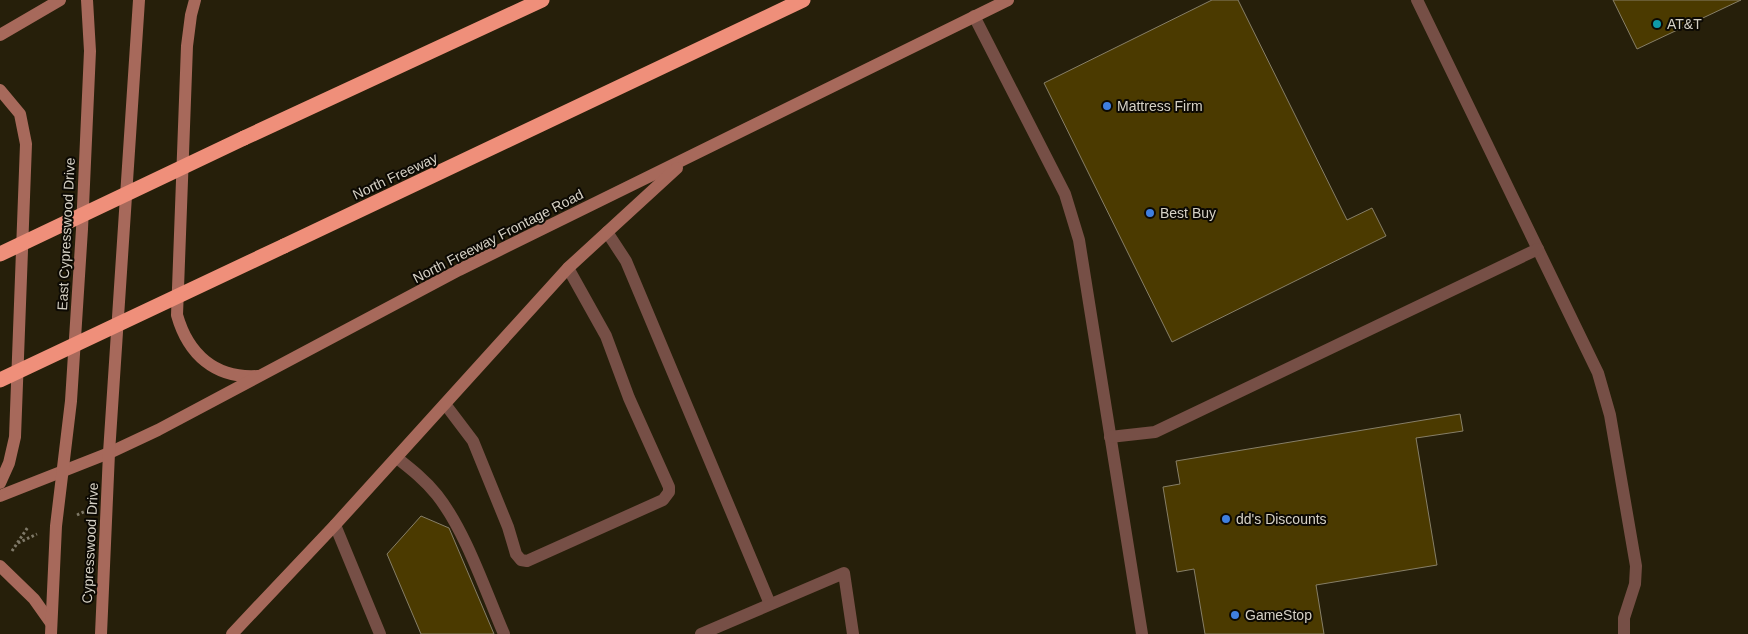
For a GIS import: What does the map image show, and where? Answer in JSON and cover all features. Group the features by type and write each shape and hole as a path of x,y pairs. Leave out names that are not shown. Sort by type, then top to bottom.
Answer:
{"highway":[{"path":"0,254 542,0"},
{"name":"North Freeway","path":"0,380 803,0"}],"main road":[{"path":"0,35 60,0"},
{"name":"East Cypresswood Drive","path":"64,470 71,401 89,98 88,0"},
{"path":"109,453 139,0"},
{"path":"195,0 188,46 177,315 182,331 190,346 201,358 215,368 230,374 247,377 264,375"},
{"name":"North Freeway Frontage Road","path":"0,496 109,453 158,430 459,270 1008,0"},
{"path":"0,90 20,114 26,144 15,437 9,463 0,483"},
{"path":"239,632 568,268 689,158"},
{"name":"Cypresswood Drive","path":"101,634 109,453"},
{"path":"51,628 56,526 64,470"},
{"path":"4,561 34,599 51,628"}],"lane":[{"path":"1417,0 1598,373 1610,415 1636,566 1636,584 1624,618 1624,634"},
{"path":"974,16 1065,194 1072,214 1079,240 1142,634"},
{"path":"607,232 626,261 770,604"},
{"path":"1110,438 1155,432 1538,249"},
{"path":"445,404 473,441 508,527 516,554 521,560 527,561 663,500 669,492 669,487 629,398 606,336 568,268"},
{"path":"397,458 421,477 456,522 504,634"},
{"path":"335,525 380,634"},
{"path":"701,634 844,573 853,634"}],"path":[{"path":"78,515 88,510"},
{"path":"4,561 28,527"},
{"path":"17,543 38,534"}],"building":[{"path":"1212,0 1238,0 1347,220 1372,208 1386,236 1172,342 1044,83"},
{"name":"AT&T","path":"1613,0 1741,0 1637,49"},
{"path":"1460,414 1463,431 1416,438 1437,565 1316,585 1324,634 1205,634 1194,569 1177,572 1163,487 1180,484 1176,461"},
{"path":"421,516 449,528 494,634 421,634 387,554"}],"place":[{"name":"AT&T","path":"1657,24"},
{"name":"Mattress Firm","path":"1107,106"},
{"name":"Best Buy","path":"1150,213"},
{"name":"dd's Discounts","path":"1226,519"},
{"name":"GameStop","path":"1235,615"}]}
